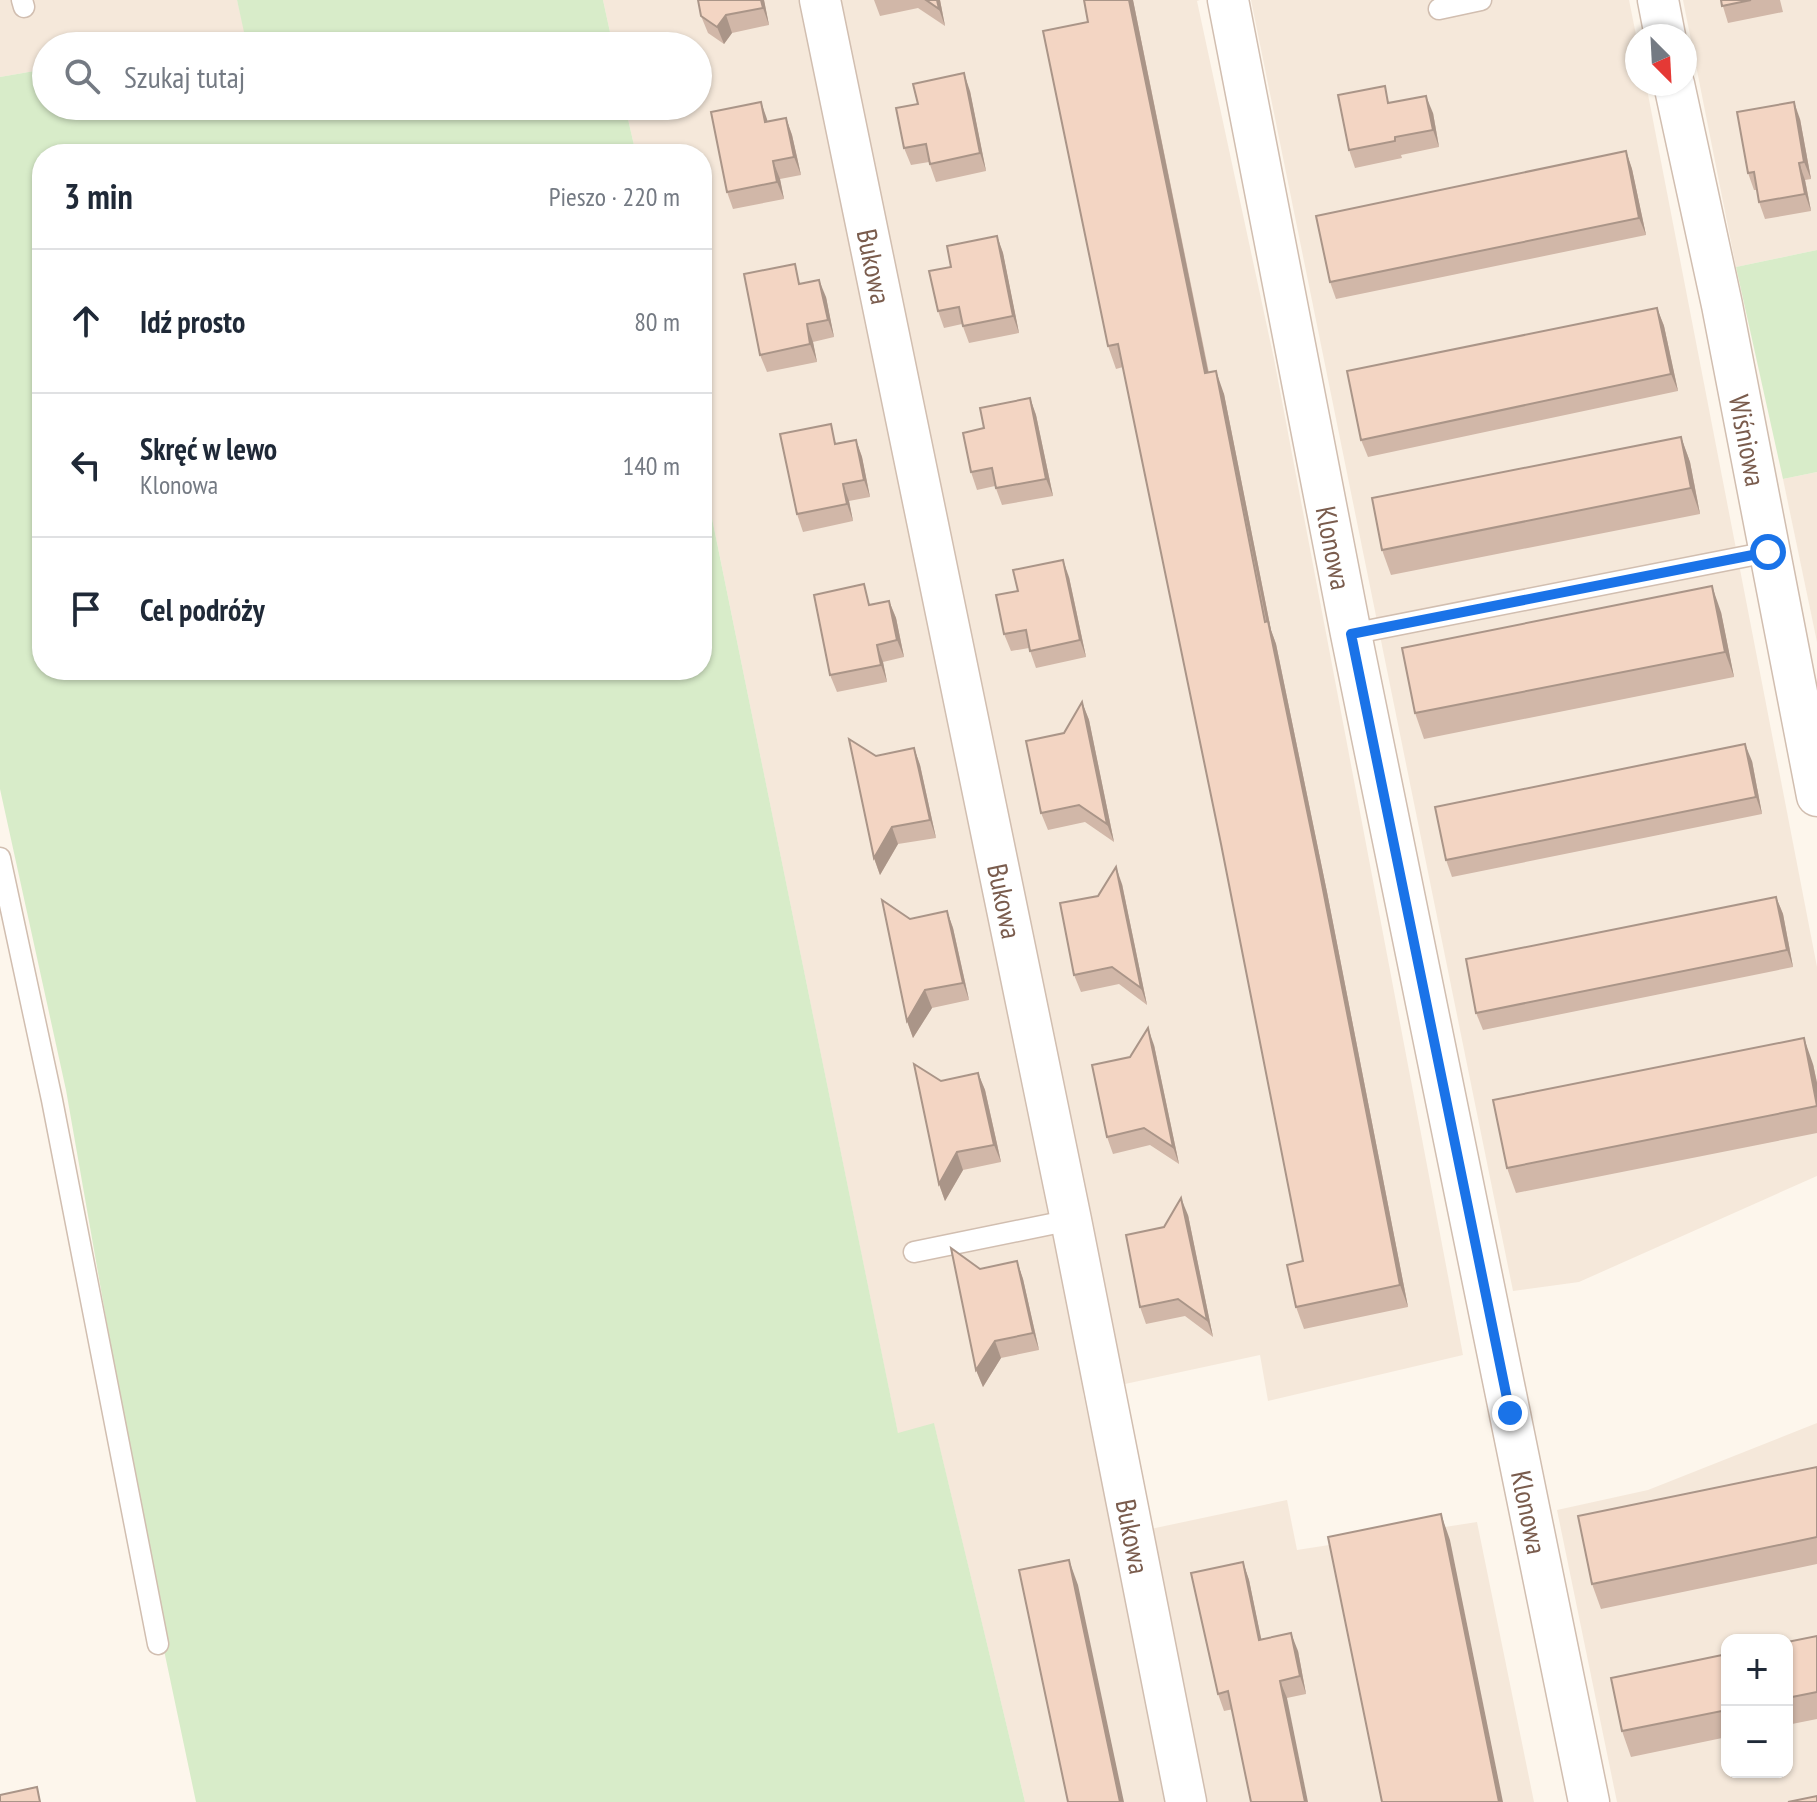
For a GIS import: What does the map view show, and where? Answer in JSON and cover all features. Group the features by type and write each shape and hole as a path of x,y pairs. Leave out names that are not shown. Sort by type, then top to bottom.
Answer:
{"street":[{"name":"Bukowa","path":"820,0 1071,1220 1186,1802"},
{"name":"Klonowa","path":"1228,0 1351,634 1589,1802"},
{"path":"1658,0 1663,24"},
{"name":"Wiśniowa","path":"1677,96 1722,305 1817,796"}],"lane":[{"path":"1439,9 1481,0"},
{"path":"1351,634 1768,552"},
{"path":"0,858 52,1100 158,1644"},
{"path":"914,1252 1071,1220"}],"shaded area":[{"path":"0,0 237,0 245,32 32,32 32,71 0,77"},
{"path":"603,0 1200,0 1197,1 1274,359 1463,1355 1268,1401 1260,1355 1083,1393 1113,1537 1287,1500 1297,1550 1477,1522 1534,1802 1025,1802 934,1424 898,1434 712,518 712,144 634,144 628,120 712,120 712,32 610,32"},
{"path":"1251,0 1629,0 1634,24 1625,24 1625,96 1648,96 1817,967 1817,1176 1579,1282 1513,1291"},
{"path":"1683,0 1817,0 1817,250 1736,267 1697,71 1697,24 1688,24"},
{"path":"1817,472 1817,642 1783,479"},
{"path":"1817,1423 1817,1802 1617,1802 1557,1510 1648,1490"}],"green space":[{"path":"237,0 603,0 610,32 244,32"},
{"path":"32,71 32,120 628,120 634,144 32,144 32,680 712,680 712,518 898,1433 934,1423 1025,1802 196,1802 165,1655 66,1090 0,789 0,77"},
{"path":"1817,250 1817,472 1783,479 1736,267"}],"building":[{"path":"698,0 761,0 763,8 726,15 717,27 701,16"},
{"path":"926,0 937,0 939,9"},
{"path":"1084,0 1129,0 1205,373 1216,371 1265,622 1268,621 1319,869 1400,1285 1296,1307 1287,1265 1303,1261 1221,844 1118,344 1108,346 1043,31 1088,22"},
{"path":"1721,0 1751,0 1722,6"},
{"path":"964,73 980,153 930,164 926,144 904,148 896,108 918,104 913,84"},
{"path":"1385,86 1388,103 1426,96 1433,130 1349,150 1338,95"},
{"path":"761,102 765,122 786,118 794,157 773,161 777,182 727,192 712,112"},
{"path":"1794,102 1804,162 1799,163 1805,194 1759,202 1754,172 1748,173 1737,112"},
{"path":"1626,151 1639,218 1330,282 1316,216"},
{"path":"997,236 1013,316 963,326 959,307 938,311 929,271 951,267 947,246"},
{"path":"795,264 799,284 819,280 828,320 807,324 810,344 760,355 744,274"},
{"path":"1657,308 1671,374 1361,440 1347,371"},
{"path":"1030,398 1046,479 996,488 992,468 971,472 963,433 984,428 980,408"},
{"path":"831,424 835,444 856,440 864,480 843,484 847,504 797,514 780,434"},
{"path":"1681,437 1691,488 1382,550 1372,498"},
{"path":"1063,560 1080,640 1030,651 1026,630 1004,634 996,595 1018,591 1013,570"},
{"path":"864,584 869,605 889,601 897,640 877,645 881,665 830,675 814,595"},
{"path":"1712,586 1725,652 1415,713 1402,648"},
{"path":"1082,702 1107,824 1079,805 1041,813 1026,741 1064,733"},
{"path":"849,739 876,756 914,748 930,820 892,827 874,858"},
{"path":"1745,744 1756,797 1446,860 1435,807"},
{"path":"1116,867 1141,988 1112,967 1074,975 1060,903 1098,896"},
{"path":"1776,897 1787,950 1476,1013 1466,959"},
{"path":"882,900 910,919 947,911 963,983 925,990 907,1021"},
{"path":"1148,1028 1173,1147 1144,1128 1107,1137 1092,1065 1130,1057"},
{"path":"1804,1038 1817,1106 1507,1168 1493,1100"},
{"path":"914,1064 941,1081 978,1073 994,1145 957,1152 939,1184"},
{"path":"1181,1198 1207,1320 1178,1299 1140,1307 1126,1235 1164,1227"},
{"path":"951,1248 980,1269 1017,1261 1033,1333 995,1341 976,1370"},
{"path":"1817,1467 1817,1537 1592,1584 1578,1516"},
{"path":"1441,1514 1499,1802 1382,1802 1328,1537"},
{"path":"1069,1560 1120,1802 1068,1802 1019,1570"},
{"path":"1243,1562 1259,1640 1291,1633 1300,1676 1280,1681 1305,1802 1251,1802 1228,1691 1218,1694 1191,1573"},
{"path":"1817,1636 1817,1692 1793,1697 1793,1641"},
{"path":"1721,1655 1721,1711 1622,1731 1611,1678"},
{"path":"37,1787 40,1802 0,1802 0,1795"},
{"path":"1817,1796 1817,1802 1788,1802"}],"route":[{"path":"1510,1413 1351,634 1768,552"}]}
